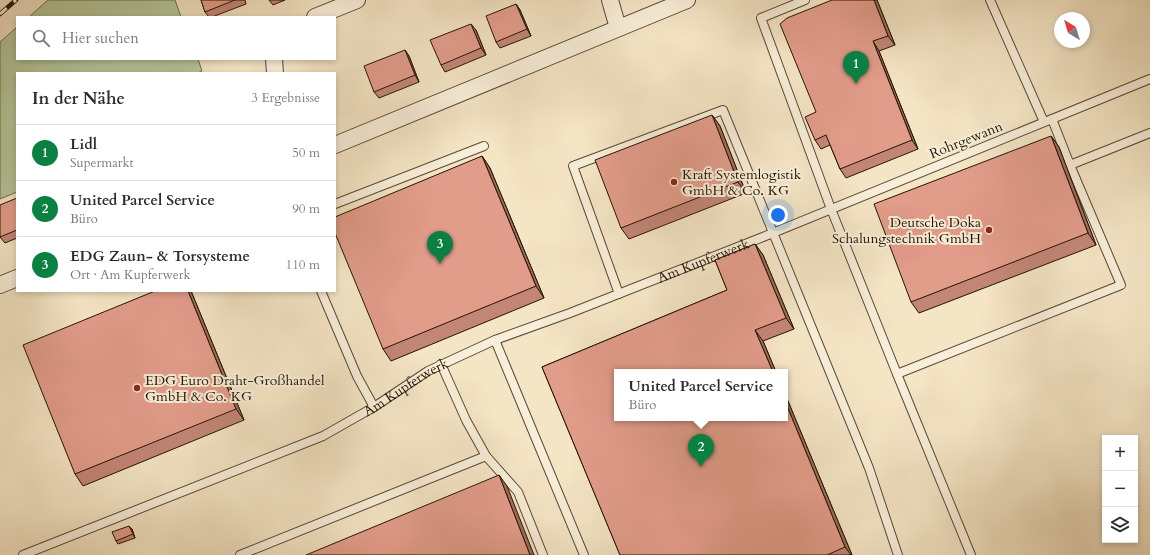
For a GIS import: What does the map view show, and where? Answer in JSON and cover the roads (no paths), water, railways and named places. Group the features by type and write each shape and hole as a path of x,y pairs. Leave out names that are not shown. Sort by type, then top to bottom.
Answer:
{"street":[{"path":"317,16 357,0"},
{"path":"610,0 618,28"},
{"path":"336,145 686,0"},
{"path":"274,60 275,72"},
{"path":"0,285 16,278"}],"lane":[{"path":"806,0 761,18 830,209 971,555"},
{"path":"898,374 1121,285 1070,165 990,0"},
{"name":"Rohrgewann","path":"791,225 1150,79"},
{"path":"619,294 573,166 723,110 869,468 898,555"},
{"path":"1070,165 1150,133"},
{"path":"336,204 484,146"},
{"name":"Am Kupferwerk","path":"23,555 323,436 374,407 415,379 441,364 495,340 619,294 791,225"},
{"path":"321,292 357,376 374,407"},
{"path":"495,340 584,555"},
{"path":"441,364 466,420 486,456 518,492 543,555"},
{"path":"240,555 486,456"}],"railway":[{"path":"0,14 16,0"}],"place":[{"name":"Lidl","path":"856,84"},
{"name":"Kraft Systemlogistik GmbH & Co. KG","path":"674,182"},
{"name":"Deutsche Doka Schalungstechnik GmbH","path":"989,230"},
{"name":"EDG Zaun- & Torsysteme","path":"440,264"},
{"name":"EDG Euro Draht-Großhandel GmbH & Co. KG","path":"137,388"},
{"name":"United Parcel Service","path":"701,467"}]}
